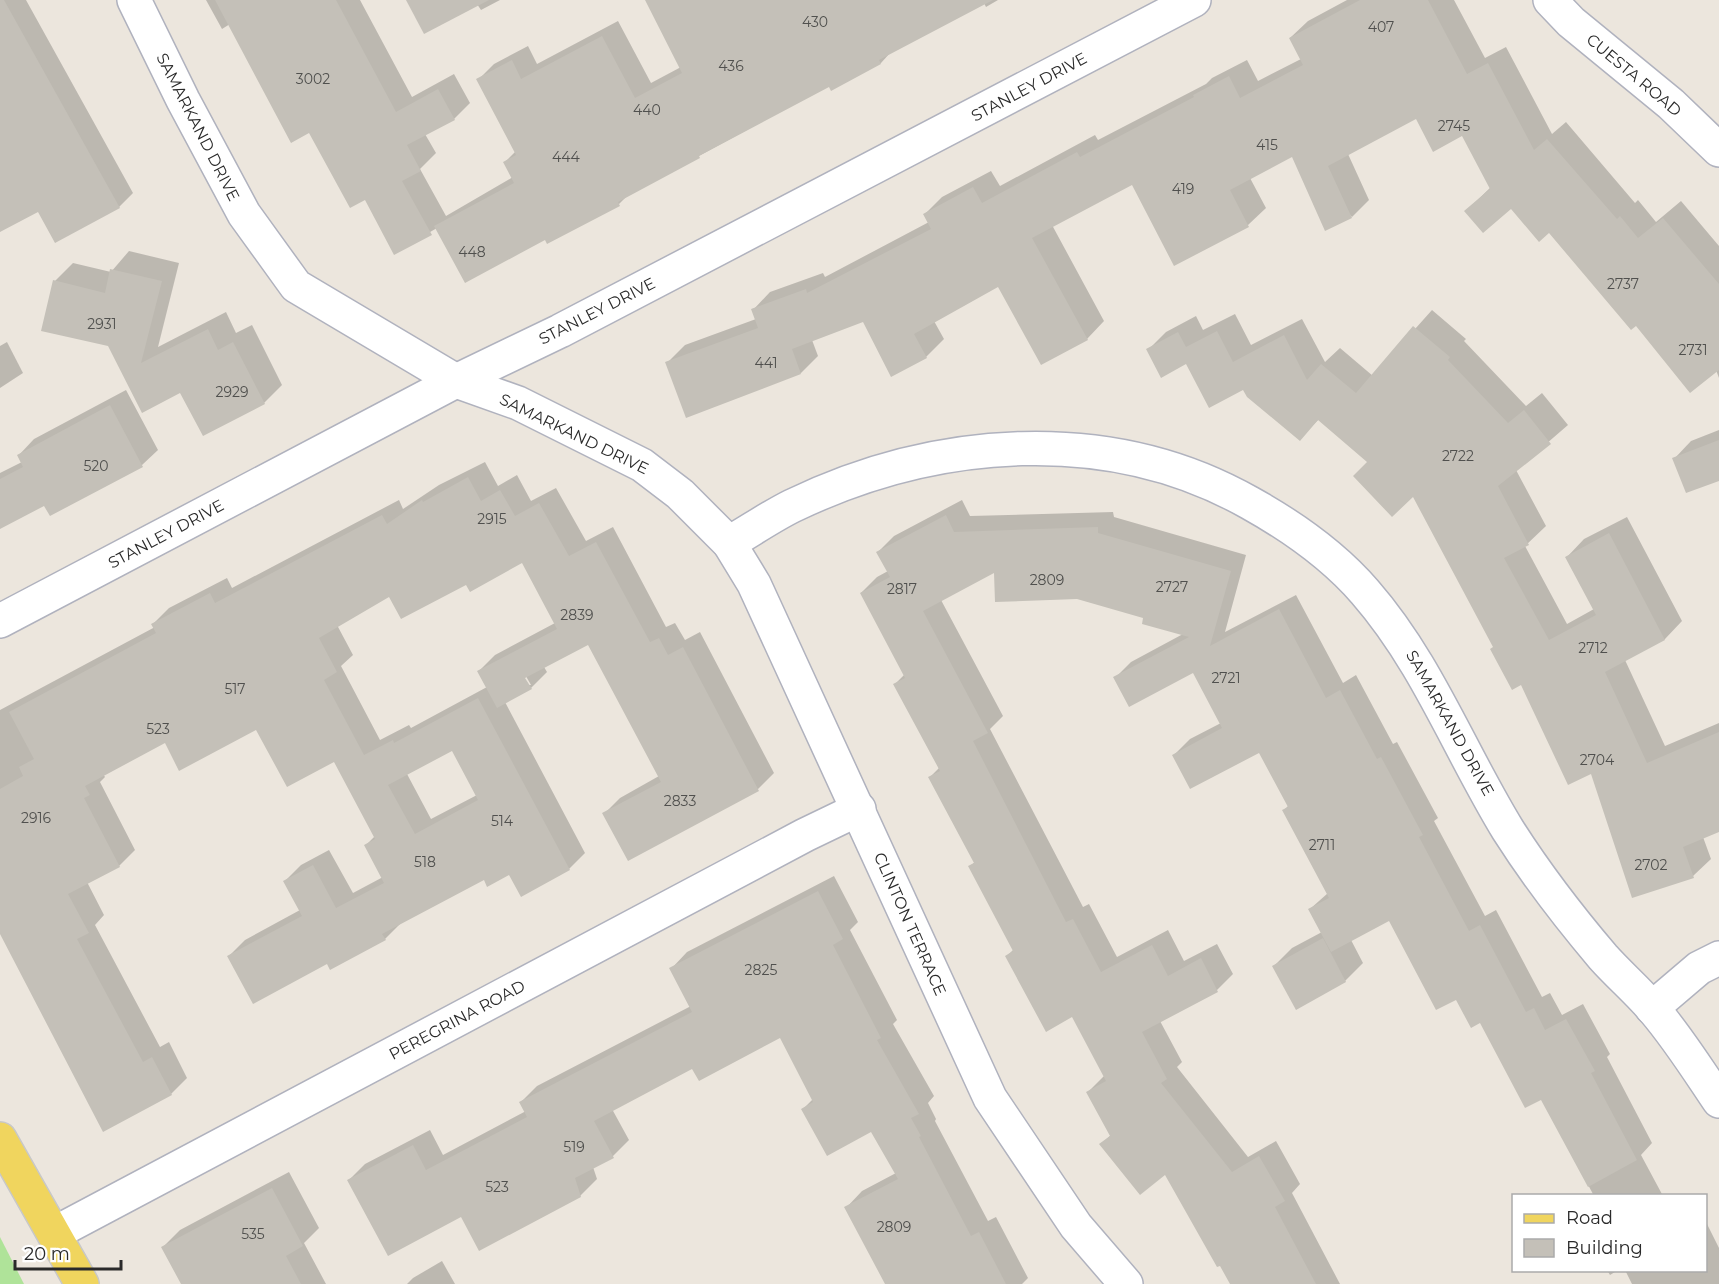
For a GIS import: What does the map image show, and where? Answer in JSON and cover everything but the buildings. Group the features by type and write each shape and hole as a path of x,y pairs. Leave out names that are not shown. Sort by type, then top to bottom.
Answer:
{"main road":[{"path":"0,1139 82,1284"}],"street":[{"name":"SAMARKAND DRIVE","path":"134,0 183,100 244,214 296,286 456,381 518,403 642,465 680,494 729,543 791,507 848,483 907,464 985,450 1041,447 1105,452 1168,466 1224,488 1294,530 1323,551 1364,590 1407,644 1508,830 1548,889 1604,958 1676,1037 1719,1101"},
{"name":"STANLEY DRIVE","path":"0,621 456,381 560,331 1194,0"},
{"name":"CUESTA ROAD","path":"1550,0 1571,22 1671,104 1719,150"},
{"name":"CLINTON TERRACE","path":"729,543 754,584 990,1098 1076,1226 1126,1284"},
{"name":"PEREGRINA ROAD","path":"55,1233 805,835 859,809"},
{"path":"1652,1008 1699,968 1719,958"}],"green space":[{"path":"0,1237 24,1284 0,1284"}]}
